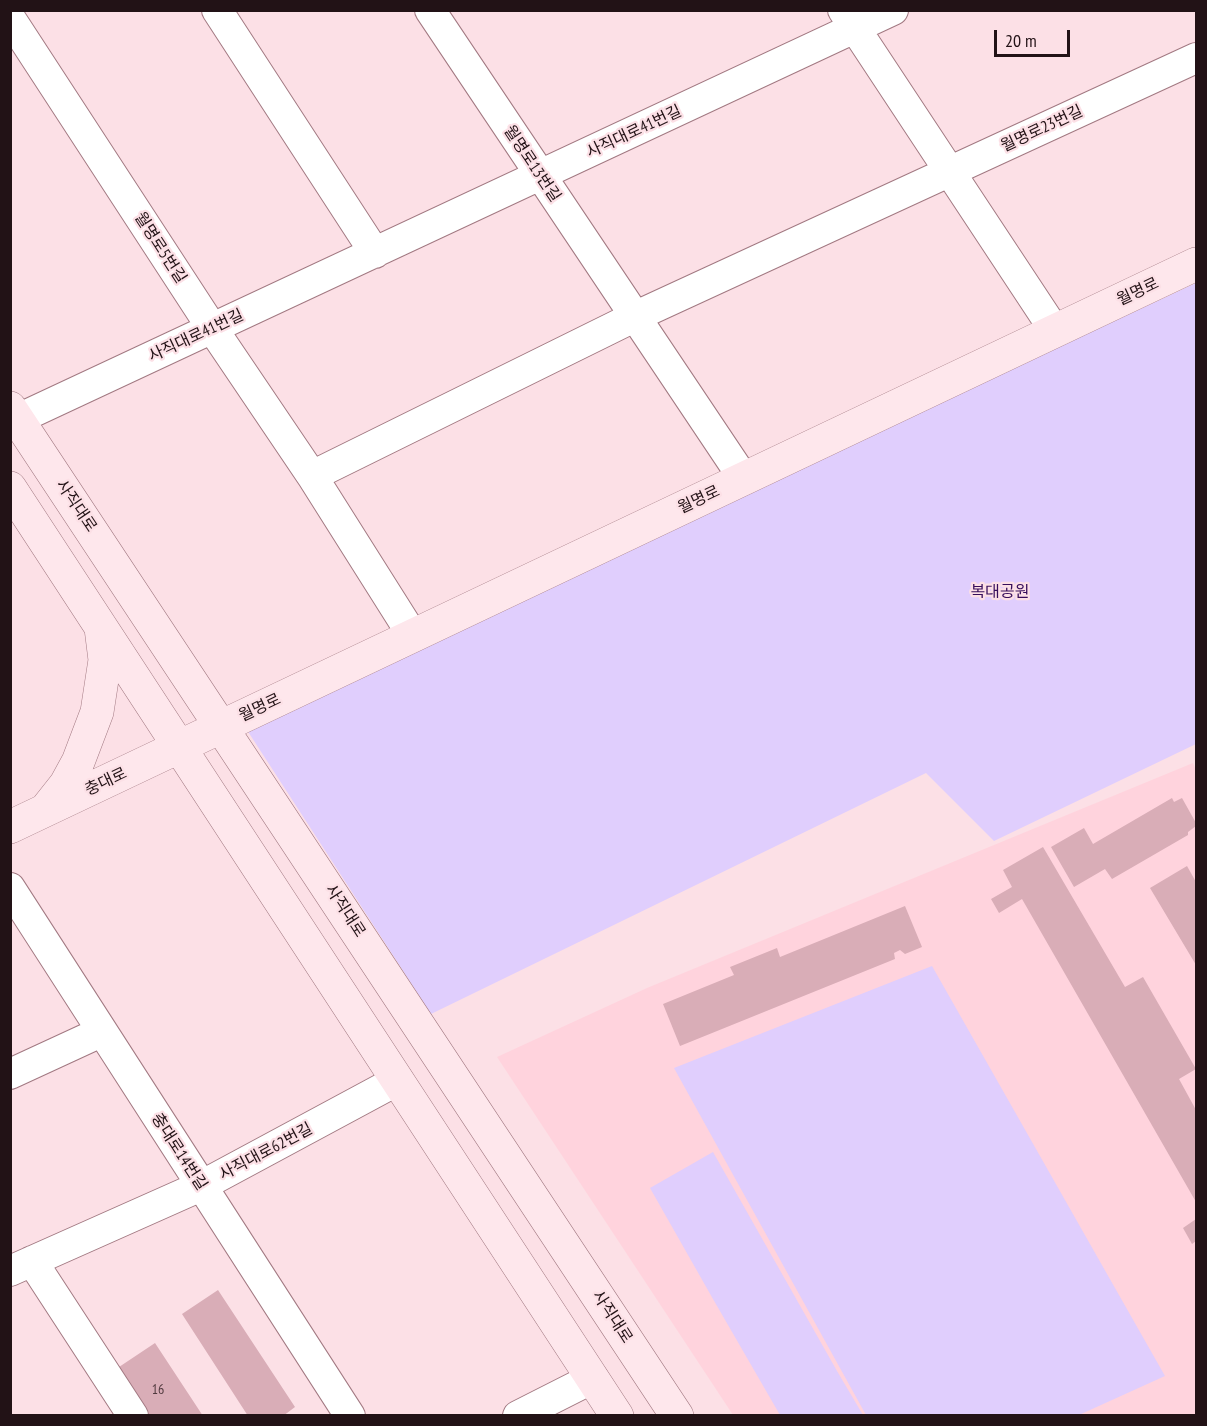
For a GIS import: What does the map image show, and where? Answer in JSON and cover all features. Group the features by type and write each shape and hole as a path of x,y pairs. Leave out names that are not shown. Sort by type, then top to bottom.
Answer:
{"main road":[{"name":"월명로","path":"202,736 1197,264"},
{"name":"사직대로","path":"14,413 398,1080 617,1416"},
{"name":"사직대로","path":"10,488 101,625 202,736 677,1416"},
{"path":"44,812 56,799 78,762 97,712 105,660 101,625"},
{"name":"충대로","path":"10,827 202,736"}],"street":[{"name":"사직대로41번길","path":"14,413 212,328 539,176 849,20 893,10"},
{"name":"월명로13번길","path":"438,13 539,176 744,479"},
{"path":"221,17 375,252"},
{"name":"월명로5번길","path":"10,18 212,328 312,476 413,636"},
{"path":"849,20 1055,331"},
{"name":"월명로23번길","path":"634,317 1197,58"},
{"path":"312,476 634,317"},
{"name":"충대로14번길","path":"10,888 350,1416"},
{"path":"10,1074 101,1032"},
{"name":"사직대로62번길","path":"133,1416 116,1390 21,1266 201,1186 398,1080"},
{"path":"518,1416 593,1378"}],"shaded area":[{"path":"1193,763 1196,770 1196,1415 733,1415 497,1057 647,988"}],"green space":[{"name":"복대공원","path":"1196,283 1196,744 994,841 926,773 431,1014 245,727"},
{"path":"932,966 1165,1376 1079,1415 866,1415 674,1068"},
{"path":"713,1152 863,1415 780,1415 713,1299 650,1188"}],"building":[{"path":"1172,798 1174,802 1182,798 1196,823 1188,835 1112,879 1105,869 1074,887 1051,847 1084,828 1093,844"},
{"path":"1043,847 1125,987 1143,977 1196,1069 1179,1079 1196,1110 1196,1202 1022,899 999,913 991,899 1012,887 1003,870"},
{"path":"1187,866 1196,882 1196,965 1150,888"},
{"path":"905,906 922,947 905,954 900,950 894,953 895,959 680,1046 663,1004 734,975 730,967 777,948 780,957"},
{"path":"1196,1219 1196,1241 1192,1244 1183,1228"},
{"path":"218,1290 295,1407 283,1416 248,1416 182,1314"},
{"path":"155,1343 203,1416 147,1416 116,1369"}]}
